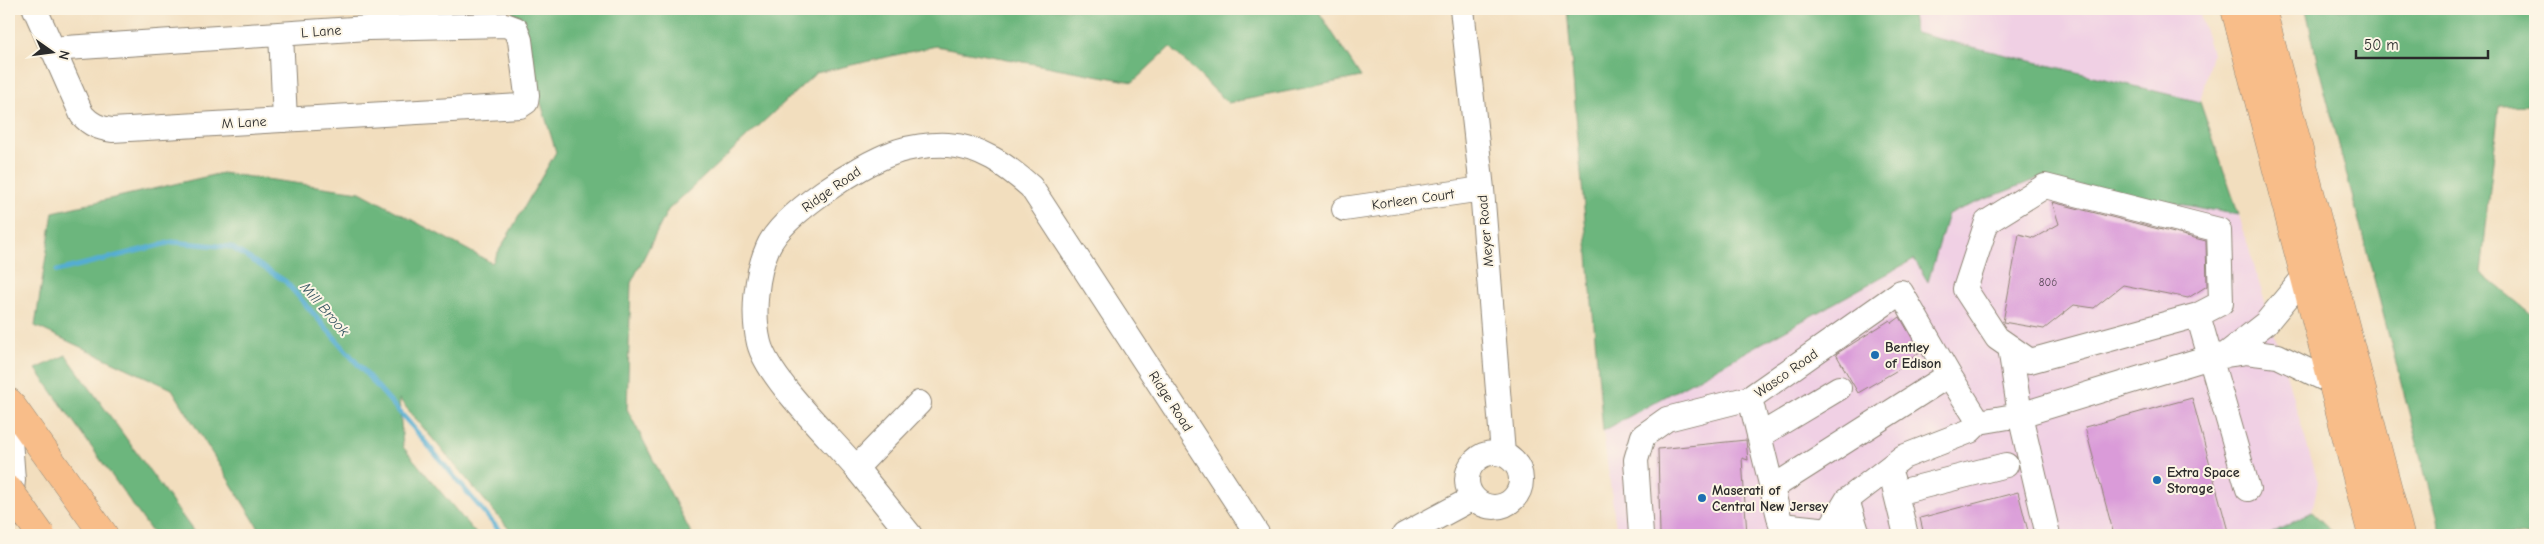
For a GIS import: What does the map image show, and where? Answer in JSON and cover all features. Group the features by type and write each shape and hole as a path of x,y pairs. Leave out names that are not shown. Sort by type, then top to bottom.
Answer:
{"highway":[{"path":"2235,9 2372,535"},
{"path":"2262,9 2400,535"},
{"path":"9,402 104,535"},
{"path":"9,490 41,535"}],"street":[{"name":"M Lane","path":"35,9 82,115 89,124 112,130 520,106 526,102"},
{"name":"Meyer Road","path":"1462,9 1482,189 1503,454"},
{"name":"L Lane","path":"52,49 368,28 505,25 516,29 520,40 527,95 526,102"},
{"path":"281,34 285,120"},
{"name":"Ridge Road","path":"910,535 856,468 776,377 760,345 756,322 760,274 769,246 788,220 856,170 893,152 948,145 980,152 1006,165 1031,187 1258,535"},
{"path":"2045,186 2219,230 2220,303 2198,315 2030,361 1997,338 1965,289 1987,222 2045,186"},
{"name":"Korleen Court","path":"1344,209 1482,189"},
{"name":"Wasco Road","path":"2216,357 2266,323 2304,277"},
{"name":"Wasco Road","path":"1978,422 1901,292 1750,398 1782,530 1830,530 1847,500 1903,457 1970,430 1978,422 2020,415 2216,357 2246,352 2278,356 2332,382"},
{"path":"2198,315 2216,357 2248,489"},
{"path":"2010,347 2020,415 2048,535"},
{"path":"1772,488 1949,375"},
{"path":"1759,436 1839,388"},
{"path":"1641,535 1636,460 1644,436 1667,420 1750,398"},
{"path":"856,468 919,403"},
{"path":"9,426 13,480 9,517"},
{"path":"1485,454 1503,454 1511,458 1521,474 1519,492 1506,505 1488,507 1473,498 1466,481 1471,464 1485,454"},
{"path":"1896,493 2006,465"},
{"path":"1890,467 1906,535"},
{"path":"1404,535 1473,498"},
{"path":"1847,500 1858,535"}],"shaded area":[{"path":"1911,9 2198,9 2212,53 2200,102 1915,33"},
{"path":"2039,178 2239,215 2318,482 2312,512 2269,535 1617,535 1603,431 1915,259 1928,282 1948,214"}],"green space":[{"path":"512,9 1317,9 1361,77 1228,103 1170,47 1133,82 936,46 816,73 668,210 631,283 627,409 692,535 514,535 399,399 403,447 477,535 263,535 172,389 35,326 53,212 222,173 360,192 492,263 556,152"},
{"path":"1567,9 1911,9 1915,33 2200,102 2239,215 2039,178 1948,214 1928,282 1914,259 1603,431"},
{"path":"2306,9 2535,9 2535,105 2499,106 2481,273 2535,317 2535,535 2441,535 2317,61"},
{"path":"66,355 196,535 154,535 36,369"},
{"path":"2312,512 2336,535 2269,535"}],"building":[{"path":"2052,202 2206,241 2207,286 2188,298 2123,285 2094,308 2074,305 2044,329 2003,322 2019,234 2034,238 2059,224"},
{"name":"Bentley of Edison","path":"1900,317 1920,352 1910,358 1913,361 1858,393 1836,354 1890,320 1892,323"},
{"name":"Extra Space Storage","path":"2192,398 2229,535 2114,535 2085,427"},
{"name":"Maserati of Central New Jersey","path":"1746,440 1748,460 1742,458 1747,535 1660,535 1658,449"},
{"path":"2018,492 2029,535 1924,535 1920,518"}],"waterway":[{"name":"Mill Brook","path":"57,271 172,242 231,247 285,281 411,425 503,535"}],"place":[{"name":"Bentley of Edison","path":"1875,355"},
{"name":"Extra Space Storage","path":"2157,480"},
{"name":"Maserati of Central New Jersey","path":"1702,498"}]}
